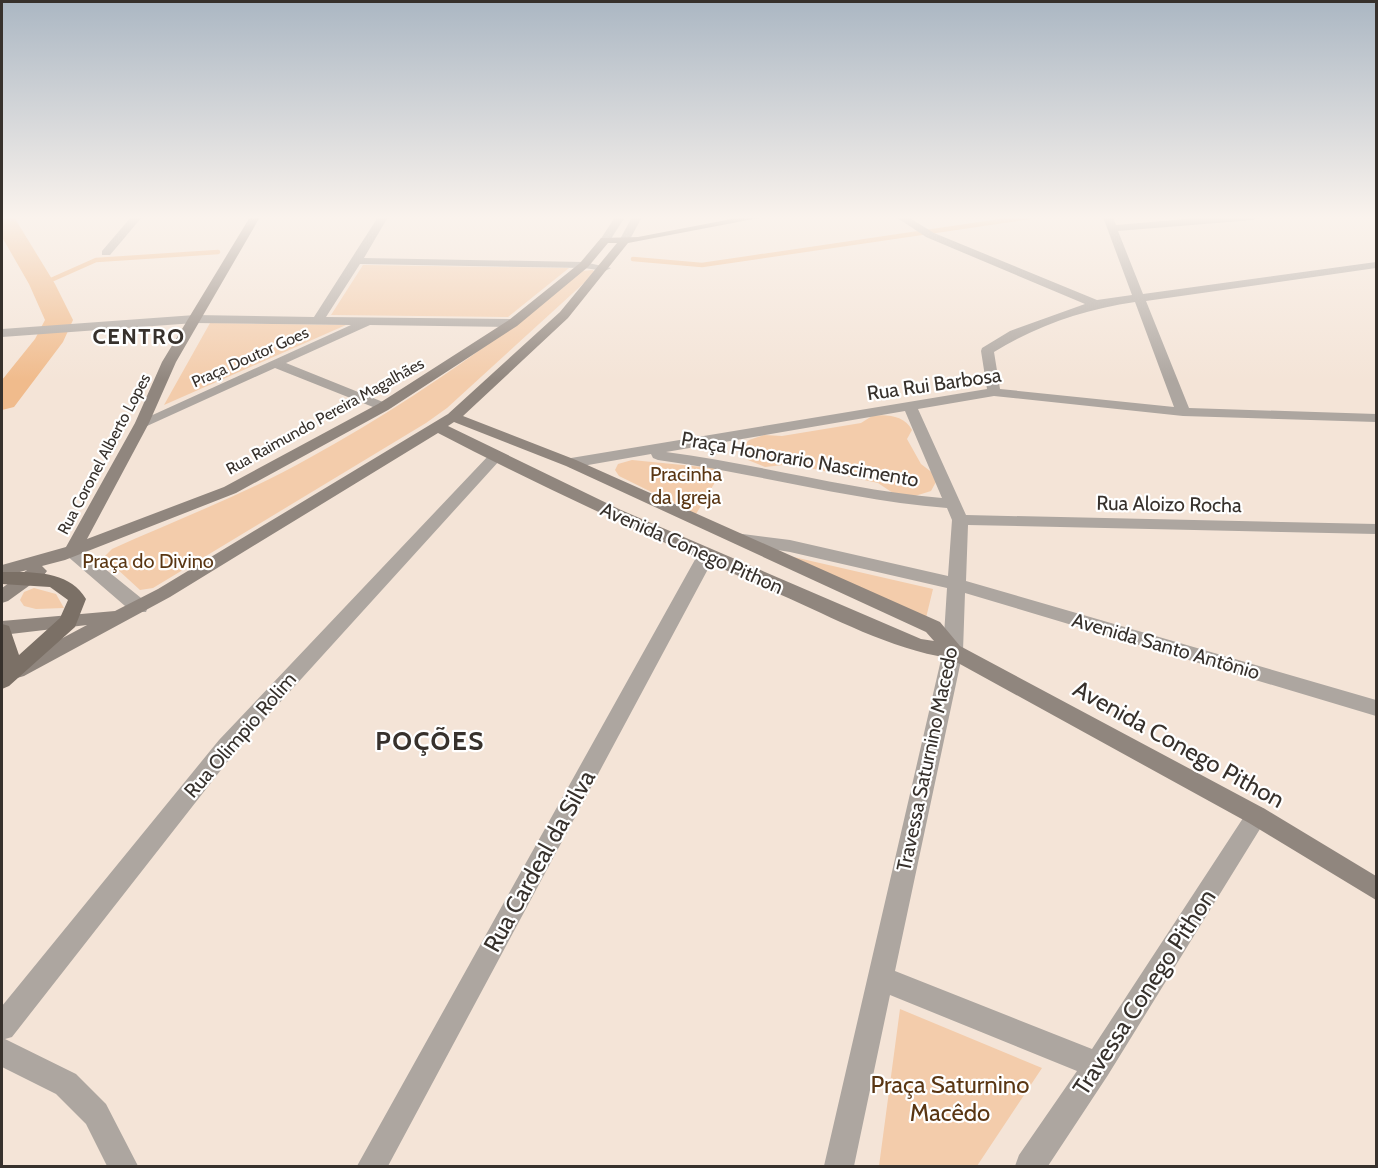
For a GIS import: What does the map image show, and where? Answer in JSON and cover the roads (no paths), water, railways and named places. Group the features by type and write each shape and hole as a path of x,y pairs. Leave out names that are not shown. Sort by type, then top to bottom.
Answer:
{"main road":[{"name":"Rua Coronel Alberto Lopes","path":"65,554 142,423 170,362 223,272"},
{"name":"Rua Raimundo Pereira Magalhães","path":"65,554 230,490 383,407 513,323 576,272"},
{"path":"5,678 132,610 453,417 556,322 602,272"},
{"name":"Avenida Conego Pithon","path":"453,417 571,464 933,627 953,651"},
{"name":"Avenida Conego Pithon","path":"438,427 495,457 706,556 918,646 953,651 1257,816 1377,890"},
{"path":"3,573 65,554"},
{"path":"2,597 65,554"},
{"path":"3,573 52,582 74,591 77,598 68,622 5,678"},
{"path":"5,678 9,649 2,630 68,622 132,610"}],"street":[{"path":"318,321 350,272"},
{"path":"1018,272 1096,304"},
{"path":"1128,272 1183,412"},
{"path":"994,392 987,351 1014,334 1096,304 1338,272"},
{"path":"2,333 195,320 513,323"},
{"name":"Praça Doutor Goes","path":"142,423 370,321"},
{"path":"277,364 383,407"},
{"name":"Rua Rui Barbosa","path":"571,464 994,392 1035,394 1183,412 1377,418"},
{"name":"Travessa Saturnino Macedo","path":"839,1167 953,651 957,512 909,405"},
{"path":"732,465 735,435"},
{"name":"Praça Honorario Nascimento","path":"637,453 732,465 957,512"},
{"name":"Rua Olimpio Rolim","path":"2,1028 227,746 495,457"},
{"name":"Rua Aloizo Rocha","path":"957,512 1377,529"},
{"name":"Avenida Santo Antônio","path":"730,537 790,546 955,584 1377,708"},
{"path":"65,554 132,610"},
{"name":"Rua Cardeal da Silva","path":"372,1167 706,556"},
{"name":"Travessa Conego Pithon","path":"1030,1167 1257,816"},
{"path":"880,978 1098,1065"},
{"path":"2,1052 66,1084 96,1114 123,1167"}],"waterway":[{"path":"2,400 48,342 59,320 35,272"},
{"path":"42,284 70,272"}],"district":[{"name":"CENTRO","path":"139,336"},
{"name":"POÇÕES","path":"430,741"}],"park label":[{"name":"Pracinha da Igreja","path":"686,486"},
{"name":"Praça do Divino","path":"148,561"},
{"name":"Praça Saturnino Macêdo","path":"950,1098"}]}
